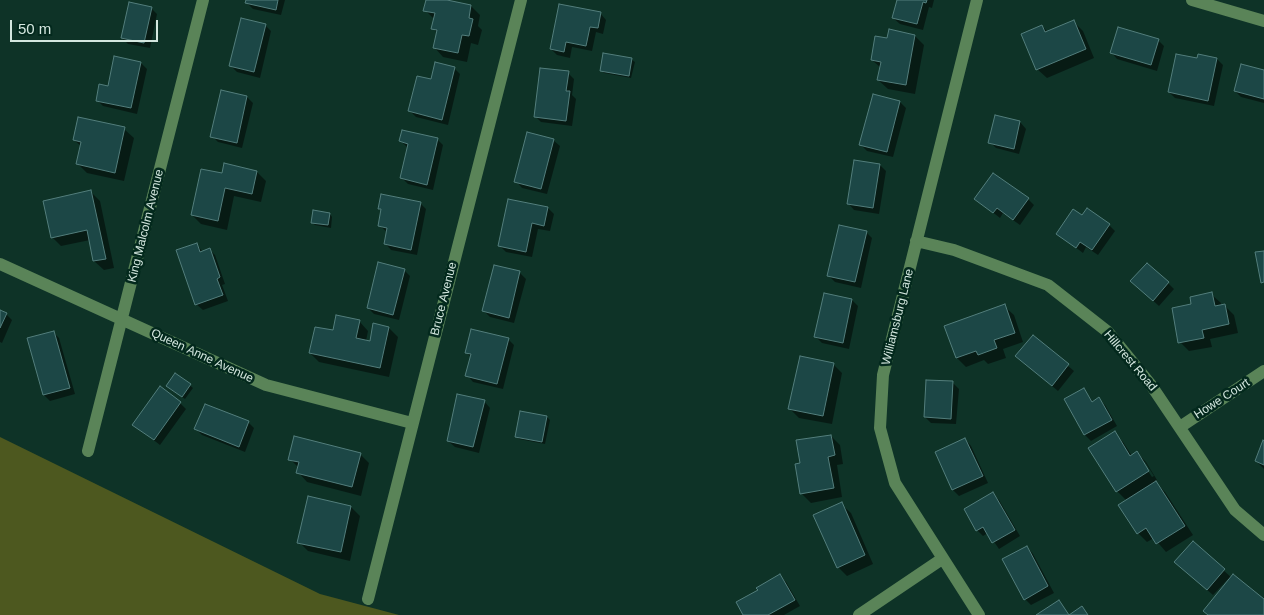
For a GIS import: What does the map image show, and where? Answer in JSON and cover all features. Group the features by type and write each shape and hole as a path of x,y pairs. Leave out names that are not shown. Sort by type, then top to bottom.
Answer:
{"street":[{"name":"King Malcolm Avenue","path":"88,452 203,0"},
{"name":"Bruce Avenue","path":"368,599 521,0"},
{"name":"Williamsburg Lane","path":"977,0 883,375 880,428 894,483 979,615"},
{"path":"1192,0 1264,21"},
{"name":"Hillcrest Road","path":"916,241 954,250 1048,285 1108,332 1151,385 1235,510 1264,535"},
{"name":"Queen Anne Avenue","path":"0,264 266,385 412,423"},
{"name":"Howe Court","path":"1180,427 1264,371"},
{"path":"859,615 942,559"}],"green space":[{"path":"0,437 320,594 399,615 0,615"}],"building":[{"path":"246,0 278,0 276,10 245,3"},
{"path":"426,0 447,0 471,5 469,18 473,19 469,36 462,35 458,53 433,48 437,30 431,29 435,13 423,11"},
{"path":"897,0 927,0 926,3 923,2 917,24 892,18"},
{"path":"129,2 152,7 144,43 121,38"},
{"path":"559,4 601,12 598,28 590,27 586,46 566,42 564,52 550,49"},
{"path":"241,18 266,24 254,72 229,66"},
{"path":"1074,20 1086,49 1036,70 1021,34 1042,25 1045,32"},
{"path":"1118,27 1159,39 1151,65 1110,53"},
{"path":"889,29 915,35 906,85 877,80 881,62 871,60 875,36 887,38"},
{"path":"603,53 632,58 629,76 600,71"},
{"path":"1176,54 1197,58 1198,54 1217,58 1208,101 1168,92"},
{"path":"114,56 141,62 131,108 96,101 99,84 108,86"},
{"path":"435,62 455,67 442,120 408,111 417,76 431,79"},
{"path":"1241,64 1264,70 1264,99 1234,91"},
{"path":"540,68 569,71 566,91 570,91 566,121 534,117"},
{"path":"221,90 247,96 237,143 210,137"},
{"path":"873,94 900,101 887,152 859,145"},
{"path":"995,115 1020,121 1014,149 988,143"},
{"path":"78,117 125,127 115,173 76,164 81,142 73,140"},
{"path":"402,130 438,138 427,185 400,178 408,144 399,141"},
{"path":"527,132 554,139 541,189 514,182"},
{"path":"854,160 880,164 873,208 847,204"},
{"path":"224,163 257,171 252,194 225,188 218,221 191,215 201,169 222,173"},
{"path":"993,173 1029,198 1013,220 997,208 993,213 974,199"},
{"path":"91,190 106,259 93,261 87,230 51,238 43,201"},
{"path":"381,194 421,202 411,250 384,244 387,228 378,226 381,209 378,209"},
{"path":"508,199 548,207 544,226 532,223 526,252 498,246"},
{"path":"1087,208 1110,224 1092,250 1080,242 1076,248 1056,234 1073,209 1082,215"},
{"path":"313,210 330,213 328,225 311,223"},
{"path":"839,225 867,231 855,282 827,276"},
{"path":"197,243 200,252 210,248 220,277 217,279 223,295 195,305 176,250"},
{"path":"1264,251 1264,282 1261,283 1255,252"},
{"path":"378,262 405,269 393,315 367,308"},
{"path":"1147,263 1169,282 1153,301 1130,281"},
{"path":"494,265 520,271 509,318 482,311"},
{"path":"1212,292 1215,306 1225,304 1229,324 1202,330 1204,338 1178,343 1172,308 1191,304 1190,297"},
{"path":"824,293 852,299 843,343 814,337"},
{"path":"1005,304 1015,333 994,340 997,348 978,355 976,351 956,358 944,326"},
{"path":"0,310 7,313 0,328"},
{"path":"336,315 360,320 356,338 370,341 373,323 389,327 380,368 309,353 315,327 333,330"},
{"path":"471,329 509,338 497,384 465,376 471,354 465,353"},
{"path":"54,331 70,388 43,395 27,338"},
{"path":"1033,335 1069,364 1052,386 1015,356"},
{"path":"800,356 834,363 823,416 788,409"},
{"path":"175,373 191,384 182,397 166,386"},
{"path":"926,380 953,381 951,419 924,417"},
{"path":"160,386 181,402 154,440 132,425"},
{"path":"1084,388 1092,402 1099,397 1112,420 1084,435 1064,399"},
{"path":"457,394 485,400 473,447 447,441"},
{"path":"205,404 249,421 239,447 194,429"},
{"path":"520,411 547,416 542,442 515,437"},
{"path":"1115,431 1130,456 1137,451 1149,471 1116,492 1088,448"},
{"path":"831,435 835,455 828,457 834,488 800,494 795,464 800,463 796,440"},
{"path":"294,436 361,453 352,487 296,473 299,462 288,460"},
{"path":"965,438 983,476 952,490 935,452"},
{"path":"1264,441 1264,465 1255,461"},
{"path":"1156,481 1185,526 1156,544 1146,528 1137,534 1118,505"},
{"path":"993,492 1015,530 992,543 983,527 976,531 964,509"},
{"path":"308,496 351,506 341,552 297,543"},
{"path":"842,502 865,555 837,568 813,515"},
{"path":"1193,541 1225,569 1207,590 1174,562"},
{"path":"1027,546 1048,586 1024,600 1002,559"},
{"path":"780,574 795,600 768,615 743,615 736,602 758,590 756,588"},
{"path":"1233,574 1264,599 1264,615 1208,615 1203,611"},
{"path":"1059,600 1069,615 1036,615"},
{"path":"1082,606 1088,615 1069,615"}]}
